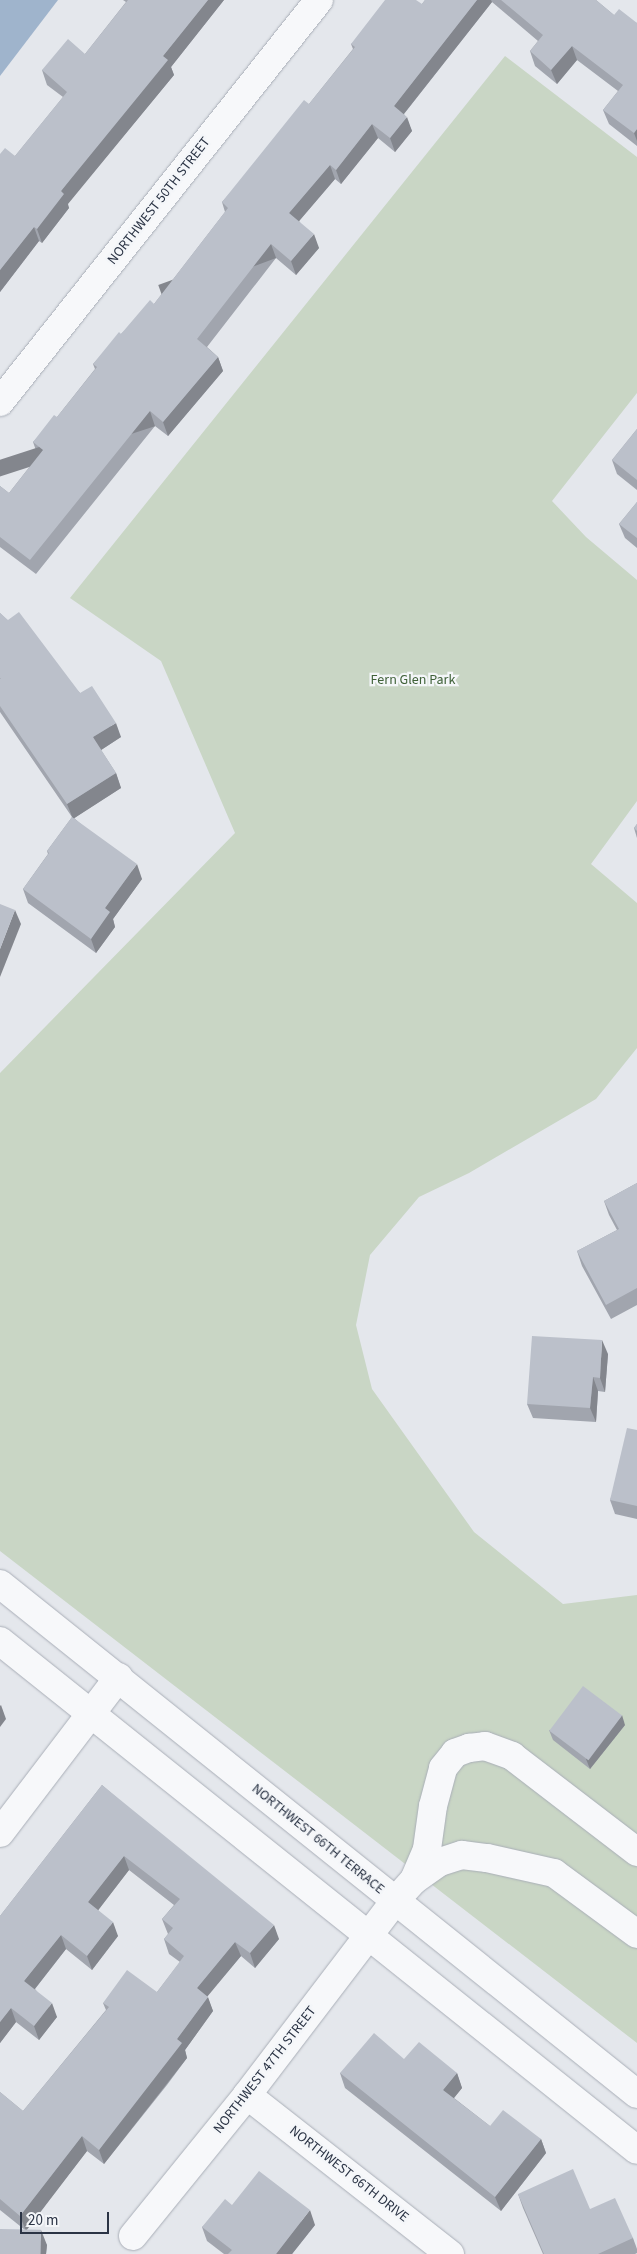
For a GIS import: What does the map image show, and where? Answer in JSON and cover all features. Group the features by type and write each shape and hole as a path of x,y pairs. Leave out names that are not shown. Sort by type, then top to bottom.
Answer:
{"street":[{"name":"NORTHWEST 50TH STREET","path":"0,402 319,0"},
{"name":"NORTHWEST 66TH TERRACE","path":"0,1584 119,1677 637,2094"},
{"path":"0,1641 370,1934 637,2150"},
{"path":"0,1833 119,1677"},
{"path":"414,1880 427,1849 434,1798 443,1768 455,1753 468,1748 485,1746 512,1756 637,1852"},
{"path":"414,1880 440,1862 462,1855 554,1873 637,1934"},
{"name":"NORTHWEST 47TH STREET","path":"133,2236 248,2095 395,1901 414,1880"},
{"name":"NORTHWEST 66TH DRIVE","path":"248,2095 450,2254"}],"green space":[{"name":"Fern Glen Park","path":"505,56 637,157 637,393 552,501 586,537 637,580 637,801 591,864 637,903 637,1048 596,1099 469,1173 419,1197 370,1255 356,1325 372,1389 474,1532 563,1604 637,1595 637,2043 0,1551 0,1073 235,833 161,661 70,598"}],"water":[{"path":"0,0 58,0 0,76"}],"building":[{"path":"128,0 208,0 163,56 168,60 61,191 64,194 37,229 34,227 0,270 0,154 5,148 15,156 67,92 42,70 68,39 85,54"},
{"path":"385,0 416,0 422,4 425,0 477,0 394,106 407,117 390,138 372,124 336,170 330,165 289,213 314,234 291,261 271,244 197,339 218,357 163,422 150,411 30,560 0,537 0,486 9,493 43,450 33,442 54,415 57,417 97,367 93,364 119,332 121,334 150,300 154,304 228,208 222,202 304,100 309,104 355,47 351,44"},
{"path":"501,0 596,0 614,15 619,9 637,23 637,129 634,133 603,110 623,85 572,46 551,70 530,51 543,35"},
{"path":"637,429 637,480 612,460"},
{"path":"637,502 637,538 619,524"},
{"path":"19,612 80,693 92,686 116,723 93,737 116,773 67,804 0,706 0,613 8,620"},
{"path":"72,817 137,864 105,908 110,912 91,939 23,889 49,853 47,851"},
{"path":"0,904 15,910 0,949"},
{"path":"637,1183 637,1288 606,1305 577,1251 619,1229 604,1201"},
{"path":"532,1336 602,1340 600,1378 593,1377 590,1408 527,1404"},
{"path":"627,1428 637,1430 637,1506 610,1500"},
{"path":"583,1686 622,1715 588,1760 549,1731"},
{"path":"102,1785 274,1925 250,1953 235,1942 197,1988 208,1997 177,2039 182,2043 99,2150 82,2136 20,2216 0,2199 0,2092 23,2111 109,2007 103,2003 127,1970 157,1992 184,1956 164,1939 173,1928 162,1919 180,1899 124,1856 88,1902 113,1922 87,1956 61,1935 24,1981 52,2003 34,2026 11,2008 0,2022 0,1916"},
{"path":"374,2033 404,2059 419,2042 457,2073 443,2090 490,2126 503,2110 541,2139 495,2197 340,2073"},
{"path":"573,2169 590,2209 615,2198 633,2238 598,2254 544,2254 518,2194"},
{"path":"259,2171 310,2210 276,2254 228,2254 232,2250 202,2227 225,2199 232,2205"},
{"path":"0,2229 41,2230 41,2254 0,2254"}]}
